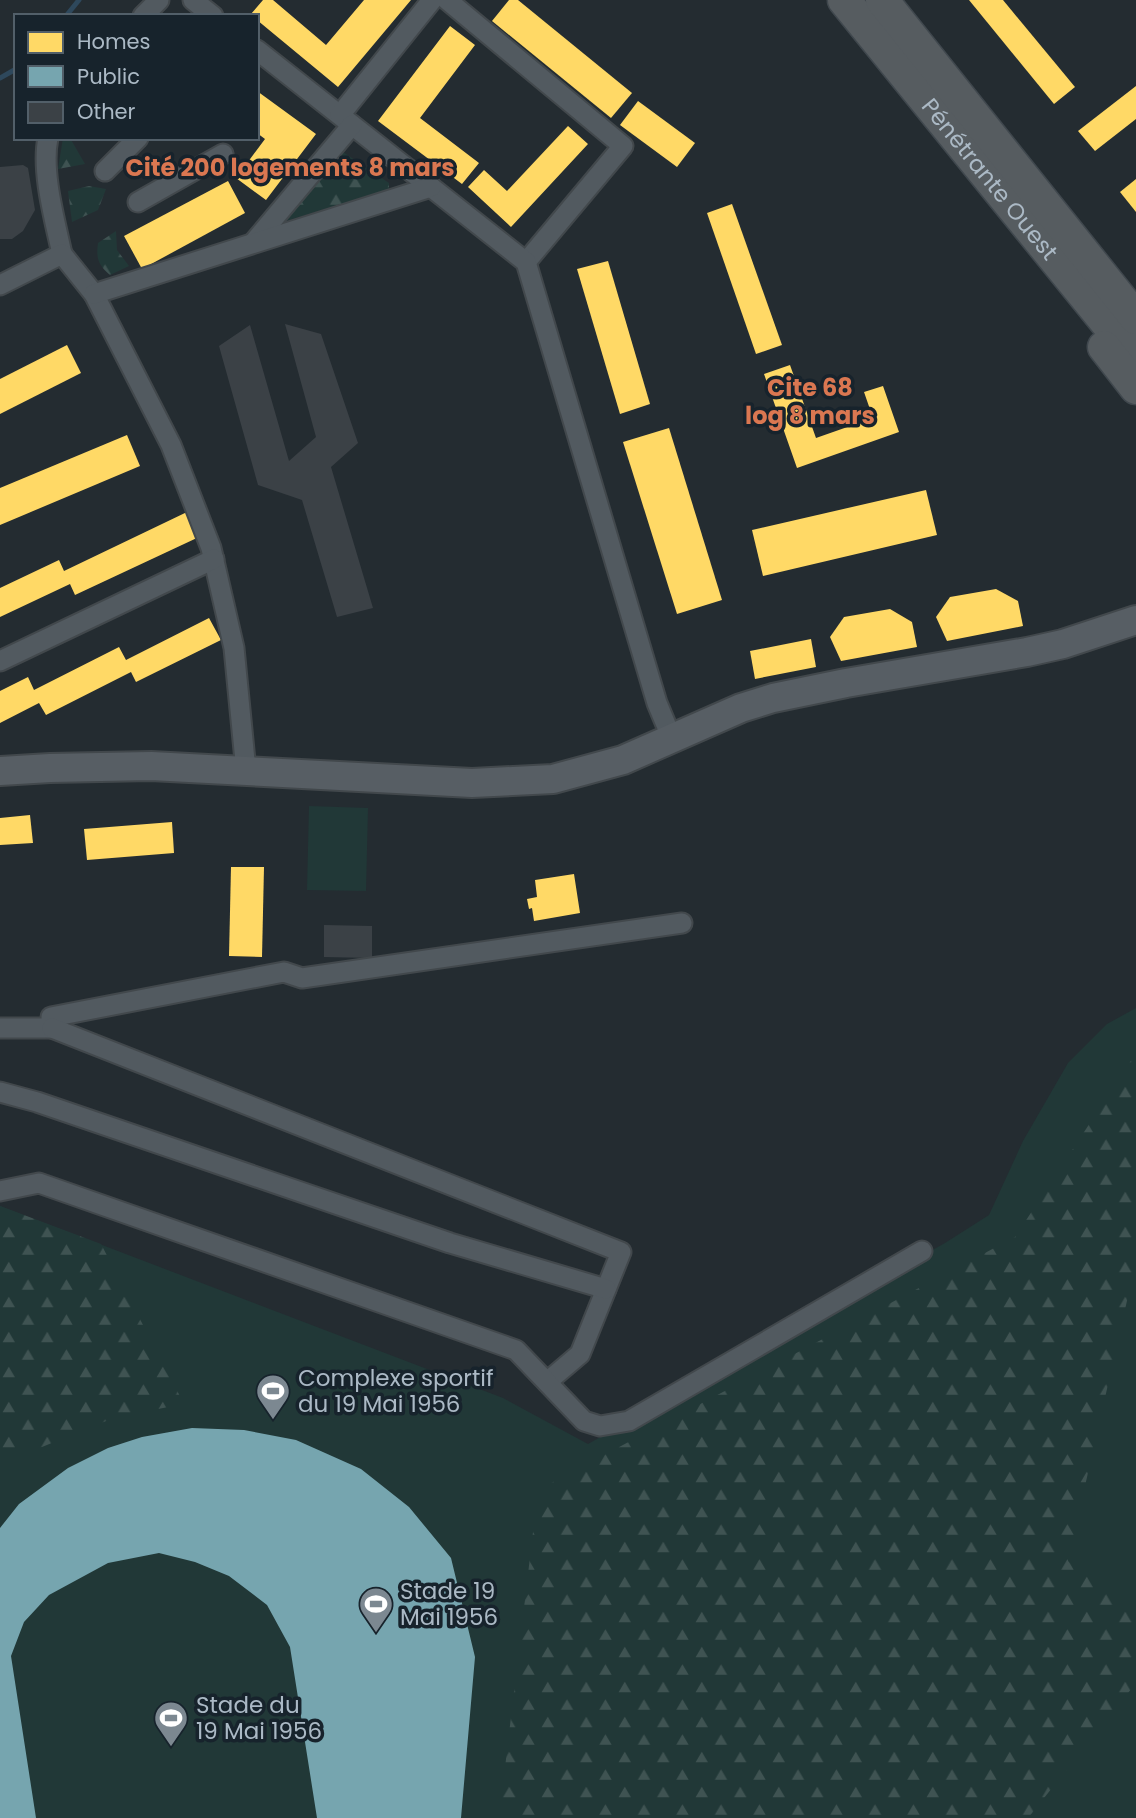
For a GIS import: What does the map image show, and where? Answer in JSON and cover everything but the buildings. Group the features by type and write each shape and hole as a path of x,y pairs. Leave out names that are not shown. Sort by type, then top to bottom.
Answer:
{"highway":[{"name":"Pénétrante Ouest","path":"844,0 1069,256 1136,318"},
{"name":"Pénétrante Ouest","path":"882,0 1069,256 1136,359"},
{"path":"1069,256 1136,291"},
{"path":"1069,256 1071,290 1092,329 1136,388"}],"main road":[{"path":"0,771 151,766 471,783 553,779 622,760 741,708 773,698 1027,652 1063,644 1136,620"}],"street":[{"path":"145,14 159,0"},
{"path":"193,0 210,14"},
{"path":"253,244 432,0"},
{"path":"447,0 624,146 527,262"},
{"path":"259,52 527,262 657,703 672,739"},
{"path":"48,140 50,198 62,254 94,294 171,445 211,548 234,648 246,771"},
{"path":"105,171 136,140"},
{"path":"138,202 222,154"},
{"path":"94,294 431,187"},
{"path":"0,285 62,254"},
{"path":"0,661 214,559"},
{"path":"52,1028 51,1017 284,972 302,978 682,922"},
{"path":"0,1028 52,1028 621,1252 580,1354 547,1382"},
{"path":"0,1092 37,1102 450,1242 606,1289"},
{"path":"0,1191 39,1183 516,1350 584,1420 600,1426 629,1420 922,1251"}],"green space":[{"path":"63,140 71,140 85,164 58,169"},
{"path":"340,150 389,183 389,189 286,221"},
{"path":"89,186 106,189 98,210 72,222 68,191"},
{"path":"116,231 117,250 129,266 110,275 99,261 98,243"},
{"path":"309,806 368,808 366,891 307,890"},
{"name":"Complexe sportif du 19 Mai 1956","path":"1136,1008 1136,1818 0,1818 0,1206 503,1398 588,1444 945,1243 989,1215 1023,1141 1068,1063 1107,1024"},
{"path":"1136,1053 1136,1261 1068,1561 1136,1611 1136,1683 1028,1818 499,1818 538,1490 1015,1237"},
{"path":"0,1206 101,1244 184,1404 116,1417 0,1464"}],"waterway":[{"path":"68,14 79,0"},
{"path":"0,78 14,70"}],"place":[{"name":"Complexe sportif du 19 Mai 1956","path":"273,1421"},
{"name":"Stade 19 Mai 1956","path":"376,1634"},
{"name":"Stade du 19 Mai 1956","path":"171,1748"}],"district":[{"name":"Cité 200 logements 8 mars","path":"290,168"},
{"name":"Cite 68 log 8 mars","path":"810,402"}]}
